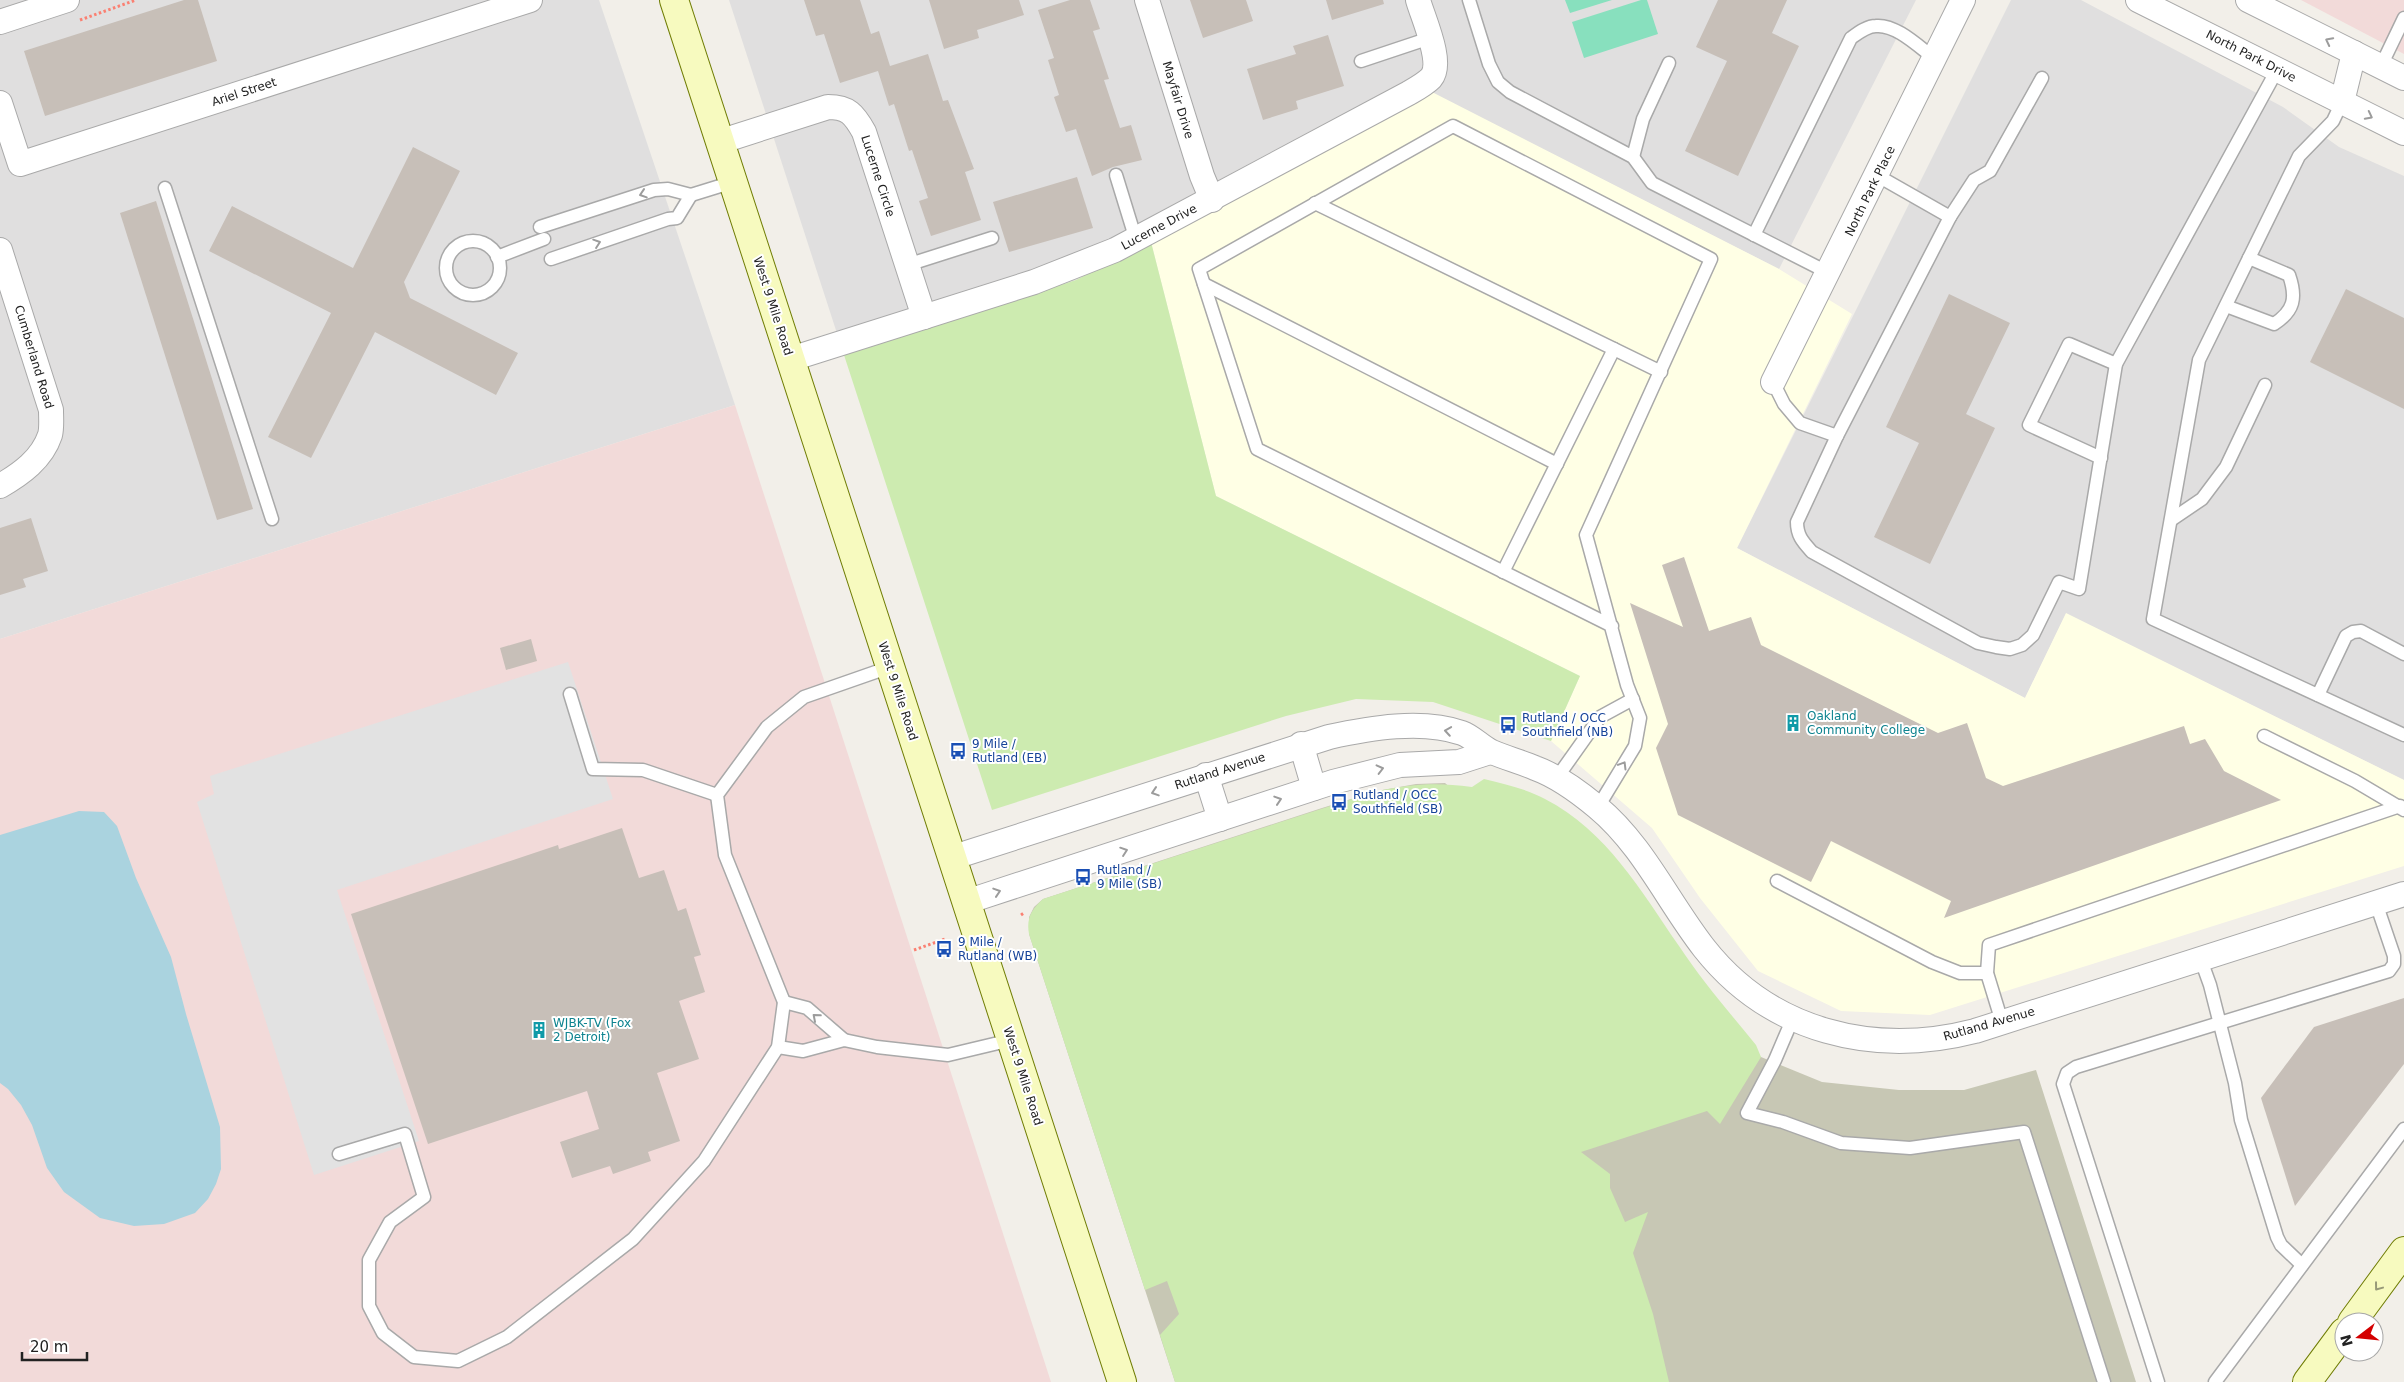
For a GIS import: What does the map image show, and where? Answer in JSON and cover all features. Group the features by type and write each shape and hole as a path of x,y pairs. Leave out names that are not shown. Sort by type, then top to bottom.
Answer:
{"main road":[{"name":"West 9 Mile Road","path":"674,0 1122,1382"},
{"path":"2359,1312 2404,1251"},
{"path":"2307,1382 2334,1346"}],"street":[{"path":"0,22 67,0"},
{"name":"Ariel Street","path":"0,103 20,164 530,0"},
{"name":"Mayfair Drive","path":"1148,0 1202,176 1212,200"},
{"name":"Lucerne Drive","path":"791,359 1063,272 1136,240 1422,85 1431,78 1436,69 1436,57 1418,0"},
{"name":"North Park Place","path":"1773,382 1878,176 1963,0"},
{"name":"North Park Drive","path":"2138,0 2167,5 2277,70 2404,133"},
{"path":"2248,0 2404,78"},
{"path":"2342,102 2354,53"},
{"name":"Lucerne Circle","path":"719,142 828,107 841,107 855,117 864,132 924,317"},
{"name":"Cumberland Road","path":"0,250 51,410 50,435 34,462 16,477 0,486"},
{"name":"Rutland Avenue","path":"951,858 1301,744 1378,728 1423,727 1463,733 1490,752 1537,768 1598,807 1643,858 1703,947 1721,968 1757,998 1793,1018 1834,1034 1853,1039 1902,1042 1952,1037 2201,960 2404,894"},
{"path":"1301,744 1314,788"},
{"path":"966,902 1314,788 1400,764 1459,762 1490,752"},
{"path":"1206,775 1220,819"}],"lane":[{"path":"1469,0 1489,64 1498,82 1510,92 1633,157 1652,183 1829,273"},
{"path":"2381,66 2404,18"},
{"path":"1754,235 1851,38 1863,30 1876,26 1890,28 1934,58"},
{"path":"1361,61 1430,38"},
{"path":"1633,157 1643,119 1669,63"},
{"path":"2042,78 1990,170 1974,180 1950,217 1837,436 1797,522 1797,533 1812,552 1978,643 2010,649 2022,645 2033,635 2059,582 2079,589 2116,364 2277,70"},
{"path":"2342,102 2333,121 2299,156 2199,360 2153,619 2404,735"},
{"path":"1598,807 1635,746 1640,718 1586,535 1711,259 1453,126 1199,269 1257,450 1612,626"},
{"path":"1116,175 1136,240"},
{"path":"1878,176 1950,217"},
{"path":"498,257 542,233 654,190 668,189 690,195 733,182"},
{"path":"165,188 272,519"},
{"path":"551,259 668,219 677,218 690,195"},
{"path":"1316,203 1661,372"},
{"path":"907,265 992,238"},
{"path":"475,241 484,243 498,257 500,274 497,282 484,293 476,296 459,292 448,280 446,261 450,252 456,246 475,241"},
{"path":"2226,306 2274,324 2285,317 2293,303 2293,287 2288,275 2249,258"},
{"path":"1204,284 1557,464"},
{"path":"2101,458 2029,425 2069,344 2116,364"},
{"path":"1503,572 1614,349"},
{"path":"1773,382 1784,404 1800,423 1837,436"},
{"path":"2171,520 2202,500 2226,467 2265,385"},
{"path":"2318,695 2346,636 2353,632 2361,631 2404,654"},
{"path":"338,1154 405,1134 424,1197 390,1222 369,1260 369,1306 383,1333 414,1357 458,1361 507,1337 633,1239 704,1160 778,1047 784,1002 725,855 717,794 767,728 804,697 890,667"},
{"path":"570,694 593,769 643,770 717,794"},
{"path":"1556,779 1600,717 1633,699"},
{"path":"2264,736 2402,808"},
{"path":"2002,1022 1987,973 1989,945 2402,808"},
{"path":"1776,881 1932,962 1960,973 1987,973"},
{"path":"2376,903 2394,956 2394,964 2389,971"},
{"path":"2201,960 2221,1024 2235,1083 2241,1120 2278,1238 2281,1245 2302,1265"},
{"path":"2158,1382 2063,1084 2067,1073 2076,1067 2404,968"},
{"path":"784,1002 807,1008 844,1040"},
{"path":"1793,1018 1775,1060 1747,1113 1783,1122 1841,1142 1910,1148 2024,1132 2104,1382"},
{"path":"778,1047 803,1051 844,1040 877,1047 948,1055 1011,1040"},
{"path":"2215,1382 2404,1129"}],"path":[{"path":"914,950 945,939"}],"shaded area":[{"path":"0,0 599,0 735,405 0,639"},
{"path":"729,0 1916,0 1779,269 1430,92 1151,242 1076,280 844,355"},
{"path":"2011,0 2081,0 2283,107 2339,147 2404,176 2404,780 2066,614 2025,698 1737,548"},
{"path":"2301,0 2404,0 2404,54"},
{"path":"1430,91 1779,269 1852,314 1737,548 2025,698 2066,613 2404,780 2404,866 1930,1015 1841,1011 1758,971 1700,898 1652,828 1551,741 1580,676 1216,496 1151,242"},
{"path":"735,405 1051,1382 0,1382 0,639"},
{"path":"568,662 613,799 337,890 419,1141 314,1175 197,802 214,794 210,776"},
{"path":"1445,783 1733,1038 1761,1057 1822,1082 1899,1090 1964,1090 2036,1070 2136,1382 1175,1382 1029,934 1029,917 1034,907 1043,899 1322,808 1377,791 1416,784"}],"green space":[{"path":"1565,0 1612,0 1570,13"},
{"path":"1641,0 1647,0 1658,34 1584,58 1572,22"},
{"path":"1151,242 1216,496 1580,676 1551,741 1433,702 1356,699 1286,716 992,810 844,355 1076,280"},
{"path":"1484,779 1538,795 1567,812 1605,845 1636,884 1697,972 1756,1045 1761,1057 1720,1124 1707,1111 1581,1152 1610,1174 1610,1188 1625,1222 1648,1212 1633,1253 1653,1314 1669,1382 1175,1382 1160,1335 1179,1314 1167,1281 1145,1290 1029,934 1028,923 1031,914 1043,899 1377,791 1424,785 1472,787"}],"water":[{"path":"79,811 104,812 117,826 136,878 171,957 220,1127 221,1169 208,1199 195,1213 164,1224 134,1226 100,1218 64,1192 47,1168 32,1125 21,1105 8,1089 0,1083 0,835"}],"building":[{"path":"184,0 198,0 217,61 45,116 24,51"},
{"path":"804,0 860,0 871,34 879,31 890,66 928,54 943,101 948,100 974,169 965,172 981,220 931,236 919,201 928,198 912,150 909,151 894,104 889,106 878,71 840,83 824,34 816,36"},
{"path":"929,0 1019,0 1024,15 977,30 979,38 944,49"},
{"path":"1070,0 1090,0 1100,29 1093,31 1109,79 1104,80 1120,128 1131,125 1142,160 1113,167 1092,176 1076,129 1066,132 1054,97 1059,95 1048,60 1054,58 1038,10"},
{"path":"1190,0 1246,0 1253,21 1203,38"},
{"path":"1326,0 1383,0 1384,4 1332,20"},
{"path":"1718,0 1787,0 1772,33 1799,46 1738,176 1685,151 1727,61 1696,47"},
{"path":"1328,35 1344,86 1296,101 1298,109 1263,120 1247,69 1296,54 1293,46"},
{"path":"413,147 460,171 404,282 410,298 518,353 496,395 375,332 311,458 268,437 331,313 209,251 232,206 353,268"},
{"path":"1077,177 1093,228 1009,252 993,202"},
{"path":"156,201 253,509 217,520 120,213"},
{"path":"2346,289 2404,318 2404,409 2310,362"},
{"path":"1949,294 2010,323 1966,414 1995,428 1930,564 1874,537 1919,443 1886,427"},
{"path":"31,518 48,571 23,579 26,587 0,595 0,528"},
{"name":"Oakland Community College","path":"1684,557 1709,631 1751,617 1761,645 1938,733 1967,723 1986,778 2003,786 2184,726 2190,744 2205,739 2224,771 2281,800 1944,918 1951,901 1831,841 1811,882 1678,815 1656,748 1668,724 1630,603 1683,627 1662,565"},
{"path":"531,639 537,661 506,670 500,648"},
{"name":"WJBK-TV (Fox 2 Detroit)","path":"622,828 639,878 664,870 678,911 686,908 701,955 694,957 705,992 679,1001 699,1059 657,1073 680,1141 648,1152 651,1161 613,1174 610,1166 572,1178 560,1142 599,1129 587,1091 428,1144 351,914 558,845 559,849"},
{"path":"2404,998 2404,1064 2295,1206 2261,1098 2314,1027"}],"place":[{"name":"Oakland Community College","path":"1793,723"},
{"name":"Rutland / OCC Southfield (NB)","path":"1508,725"},
{"name":"9 Mile / Rutland (EB)","path":"958,751"},
{"name":"Rutland / OCC Southfield (SB)","path":"1339,802"},
{"name":"Rutland / 9 Mile (SB)","path":"1083,877"},
{"name":"9 Mile / Rutland (WB)","path":"944,949"},
{"name":"WJBK-TV (Fox 2 Detroit)","path":"539,1030"}]}
